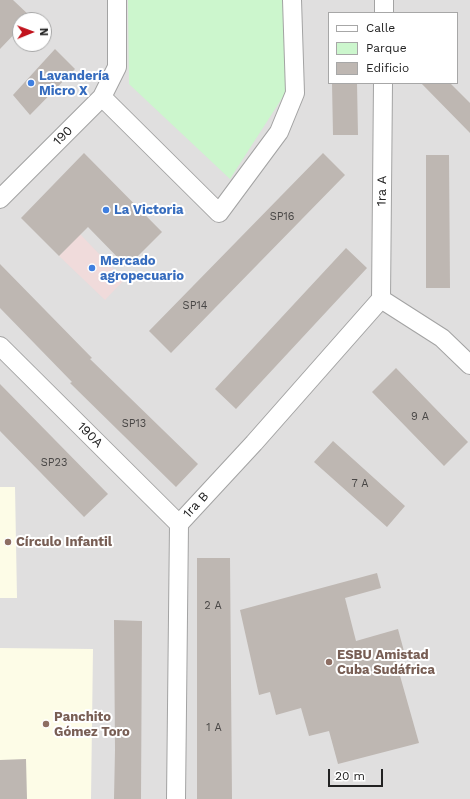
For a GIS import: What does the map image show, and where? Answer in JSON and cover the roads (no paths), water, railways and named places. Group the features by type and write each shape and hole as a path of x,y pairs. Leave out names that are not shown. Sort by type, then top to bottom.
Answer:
{"street":[{"name":"190","path":"0,199 102,97 117,67 117,0"},
{"path":"102,97 219,212 279,132 295,93 292,0"},
{"path":"384,0 384,12"},
{"name":"1ra A","path":"381,299 383,84"},
{"path":"381,299 442,338 470,365"},
{"name":"1ra B","path":"176,799 179,524 254,443 381,299"},
{"name":"190A","path":"0,346 179,524"}],"place":[{"name":"Lavandería Micro X","path":"31,83"},
{"name":"La Victoria","path":"106,210"},
{"name":"Mercado agropecuario","path":"92,268"},
{"name":"Círculo Infantil","path":"8,542"},
{"name":"ESBU Amistad Cuba Sudáfrica","path":"329,662"},
{"name":"Panchito Gómez Toro","path":"46,724"}]}
